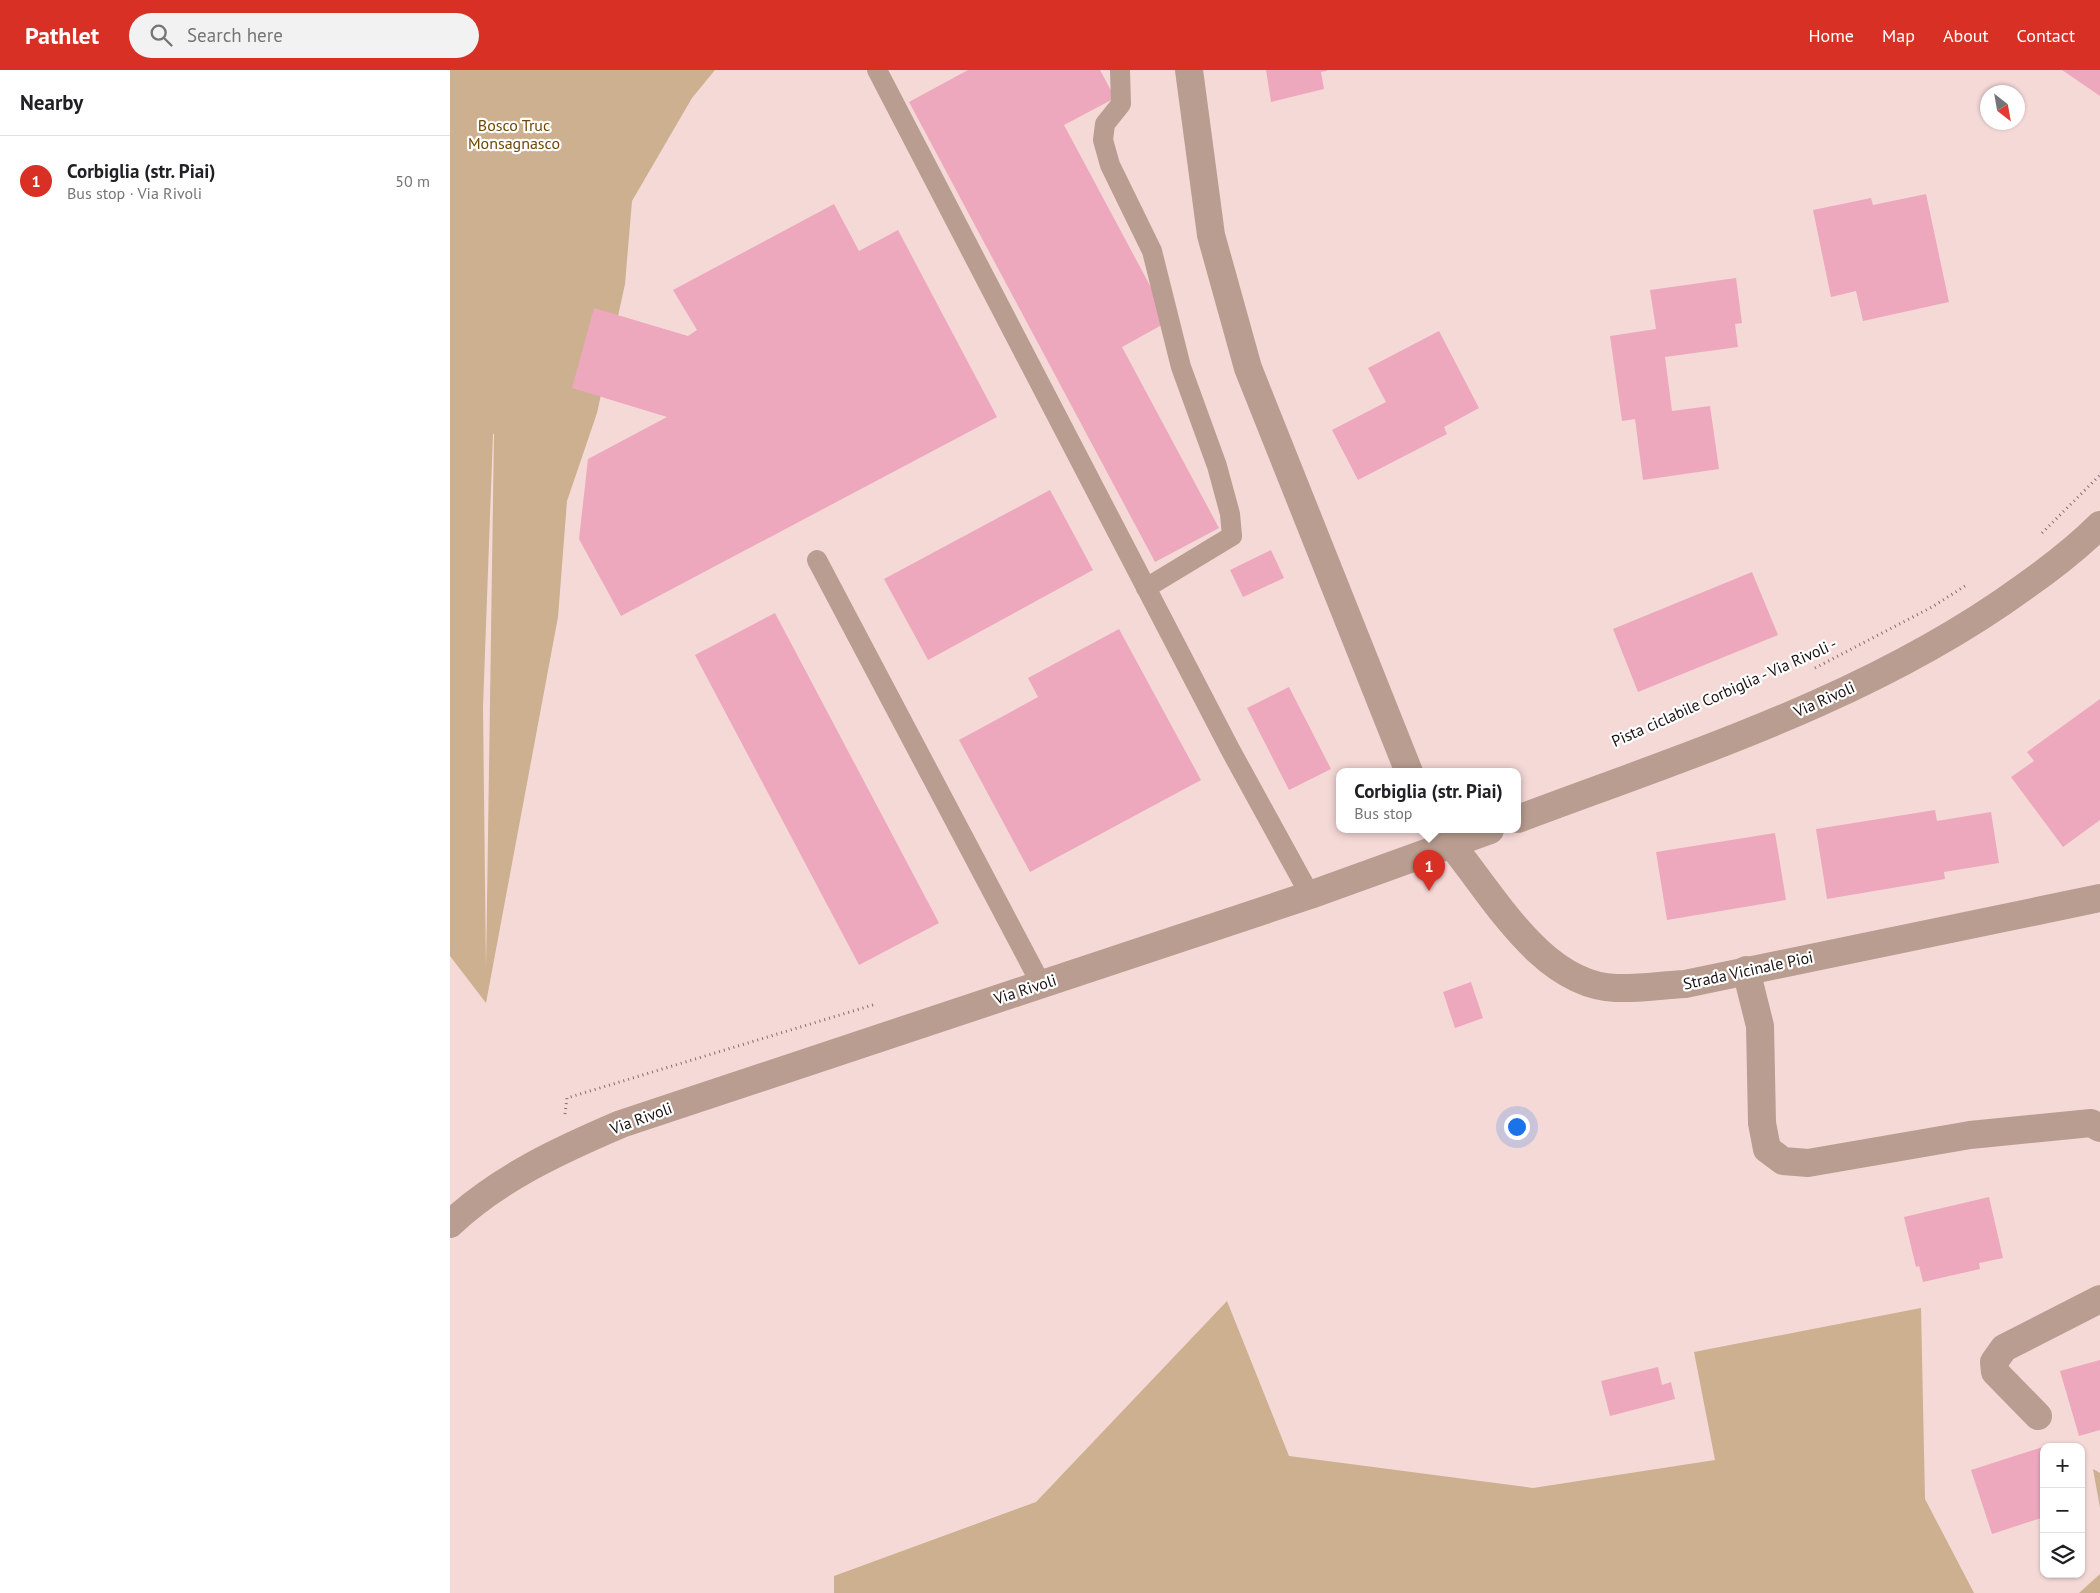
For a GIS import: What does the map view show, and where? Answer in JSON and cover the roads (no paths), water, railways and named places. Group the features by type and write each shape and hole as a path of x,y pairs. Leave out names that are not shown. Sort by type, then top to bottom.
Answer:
{"street":[{"path":"1189,70 1211,236 1248,368 1407,768"},
{"name":"Via Rivoli","path":"1521,819 1728,741 1888,671 1935,646 1993,610 2042,574 2100,525"},
{"name":"Via Rivoli","path":"450,1224 502,1183 561,1150 630,1121 1310,894 1445,837 1471,833"},
{"name":"Strada Vicinale Pioi","path":"1445,837 1532,946 1558,969 1585,982 1615,988 1685,984 2100,898"},
{"path":"1746,970 1760,1026 1762,1123 1767,1149 1783,1161 1808,1163 1970,1135 2091,1123 2100,1128"},
{"path":"2038,1416 1995,1372 1994,1362 2004,1348 2100,1299"}],"lane":[{"path":"877,70 1231,751 1310,894"},
{"path":"1120,70 1121,104 1105,124 1103,140 1110,165 1152,251 1181,367 1217,466 1232,525 1232,536 1146,588"},
{"path":"817,560 1041,984"}],"place":[{"name":"Corbiglia (str. Piai)","path":"1429,891"}],"park label":[{"name":"Bosco Truc Monsagnasco","path":"514,134"}]}
